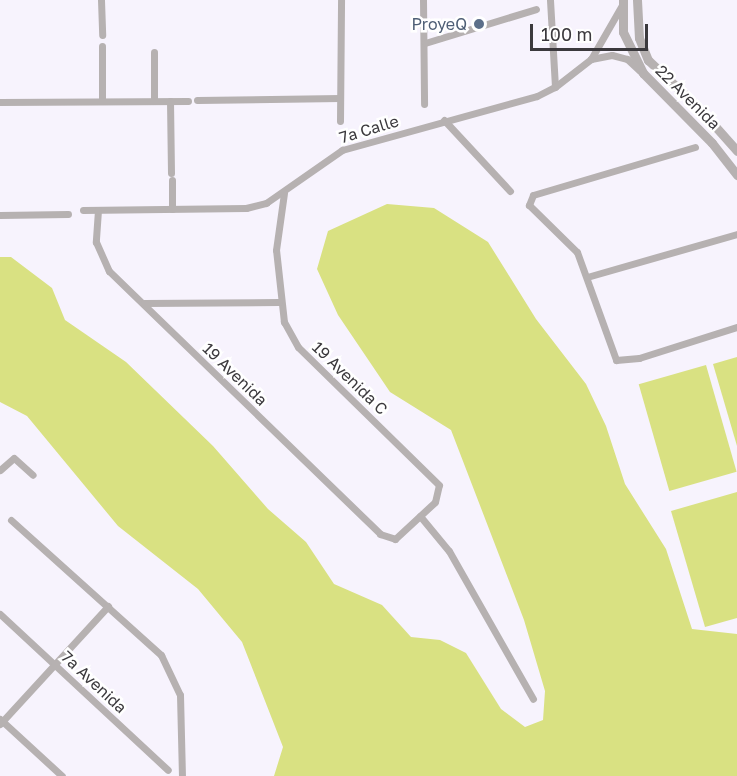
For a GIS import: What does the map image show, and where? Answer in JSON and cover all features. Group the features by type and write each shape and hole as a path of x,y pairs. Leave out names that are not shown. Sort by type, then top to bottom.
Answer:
{"street":[{"path":"101,0 102,35"},
{"path":"340,121 341,0"},
{"path":"423,0 424,104"},
{"path":"550,0 555,87"},
{"name":"22 Avenida","path":"637,0 639,38 648,60 721,131 737,151"},
{"name":"7a Calle","path":"83,210 246,208 284,193 342,150 537,96 555,87 591,59 623,1"},
{"name":"22 Avenida","path":"623,1 623,32 643,73 712,143 737,175"},
{"path":"425,44 536,9"},
{"path":"102,46 102,101"},
{"path":"154,52 154,99"},
{"path":"591,59 612,55 627,59 643,73"},
{"path":"197,100 340,98"},
{"path":"0,102 188,100"},
{"path":"170,101 172,209"},
{"path":"444,120 510,191"},
{"path":"712,143 721,131"},
{"path":"695,147 533,195 528,201 531,209 576,252 616,360 639,358 737,327"},
{"name":"19 Avenida C","path":"284,193 276,250 279,302 284,322 298,347 436,479 440,491 420,516"},
{"name":"19 Avenida","path":"98,210 99,255 109,271 389,540 395,539 420,516"},
{"path":"0,215 68,214"},
{"path":"587,277 737,234"},
{"path":"144,303 279,302"},
{"path":"0,470 14,458 33,475"},
{"path":"420,516 449,551 533,699"},
{"path":"11,520 161,655 173,674 180,695 182,776"},
{"path":"62,776 1,721 108,606"},
{"name":"7a Avenida","path":"0,614 168,770"}],"green space":[{"path":"387,204 434,208 488,242 536,319 586,384 606,426 625,484 666,549 692,629 737,634 737,776 274,776 283,747 242,642 198,589 118,526 27,416 0,402 0,257 11,257 52,288 65,320 126,362 213,446 268,509 306,542 334,584 382,605 411,637 440,640 466,653 501,709 525,727 543,720 545,691 524,620 451,430 390,392 338,315 317,269 328,231"},
{"path":"737,357 737,446 713,364"},
{"path":"706,365 737,472 669,491 639,384"},
{"path":"737,492 737,618 705,627 671,511"}],"place":[{"name":"ProyeQ","path":"479,24"}]}
